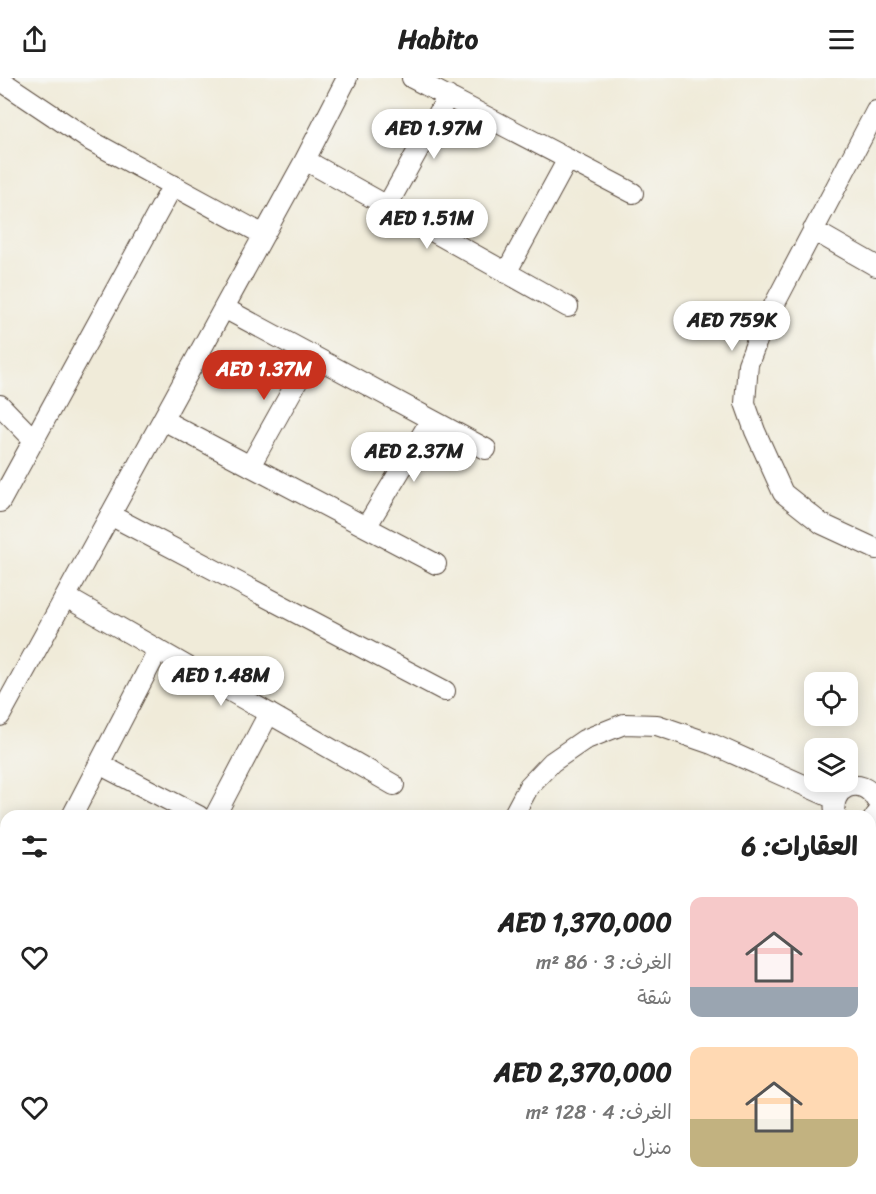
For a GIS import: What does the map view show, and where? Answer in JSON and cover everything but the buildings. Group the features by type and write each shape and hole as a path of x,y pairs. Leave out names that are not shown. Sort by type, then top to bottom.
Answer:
{"street":[{"path":"0,716 305,160 347,78"},
{"path":"412,78 633,194"},
{"path":"0,80 91,141 264,235"},
{"path":"387,206 448,96"},
{"path":"876,111 762,327 748,364 745,403 783,494 822,524 876,549"},
{"path":"506,273 568,159"},
{"path":"305,160 568,307"},
{"path":"0,502 173,185"},
{"path":"813,230 876,266"},
{"path":"224,308 486,449"},
{"path":"250,466 312,355"},
{"path":"0,405 34,440"},
{"path":"163,420 436,564"},
{"path":"366,526 431,420"},
{"path":"110,515 445,691"},
{"path":"66,597 394,785"},
{"path":"75,810 158,650"},
{"path":"217,810 269,713"},
{"path":"516,810 530,786 552,762 584,740 624,724 657,725 712,744 836,807 845,788 859,786 872,792 876,800"},
{"path":"99,764 187,810"}]}
